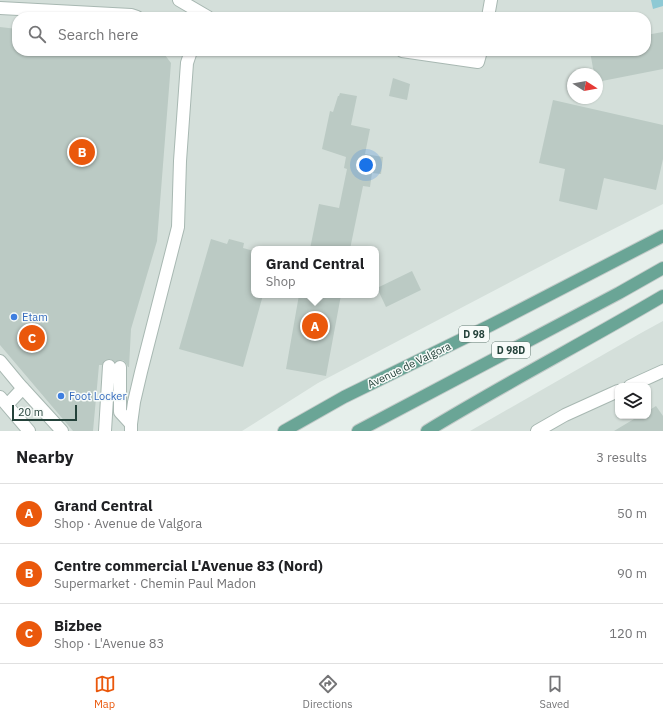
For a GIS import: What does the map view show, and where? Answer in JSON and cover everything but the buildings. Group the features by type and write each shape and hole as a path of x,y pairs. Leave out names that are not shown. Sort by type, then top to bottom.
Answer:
{"main road":[{"name":"Avenue de Valgora","path":"284,431 344,397 491,325 663,236"},
{"name":"D 98D","path":"358,431 612,297 663,268"},
{"path":"427,431 488,394 603,331 663,296"}],"street":[{"path":"179,0 197,12"},
{"path":"489,12 491,0"},
{"path":"0,8 75,12"},
{"path":"131,427 142,372 178,227 180,161 187,63 189,56"},
{"path":"0,361 62,431"},
{"path":"105,431 115,366 120,412 131,427"},
{"path":"637,383 663,371"},
{"path":"23,388 3,401 29,431"},
{"path":"537,431 565,415 615,392"}],"shaded area":[{"path":"0,0 663,0 663,204 564,254 318,383 242,431 0,431"},
{"path":"663,321 663,431 470,431 641,333"}],"water":[{"path":"651,0 663,0 663,6 653,9"}],"place":[{"name":"Centre commercial L'Avenue 83 (Nord)","path":"82,152"},
{"name":"Etam","path":"14,317"},
{"name":"Grand Central","path":"315,326"},
{"name":"Bizbee","path":"32,338"},
{"name":"Foot Locker","path":"61,396"}]}
